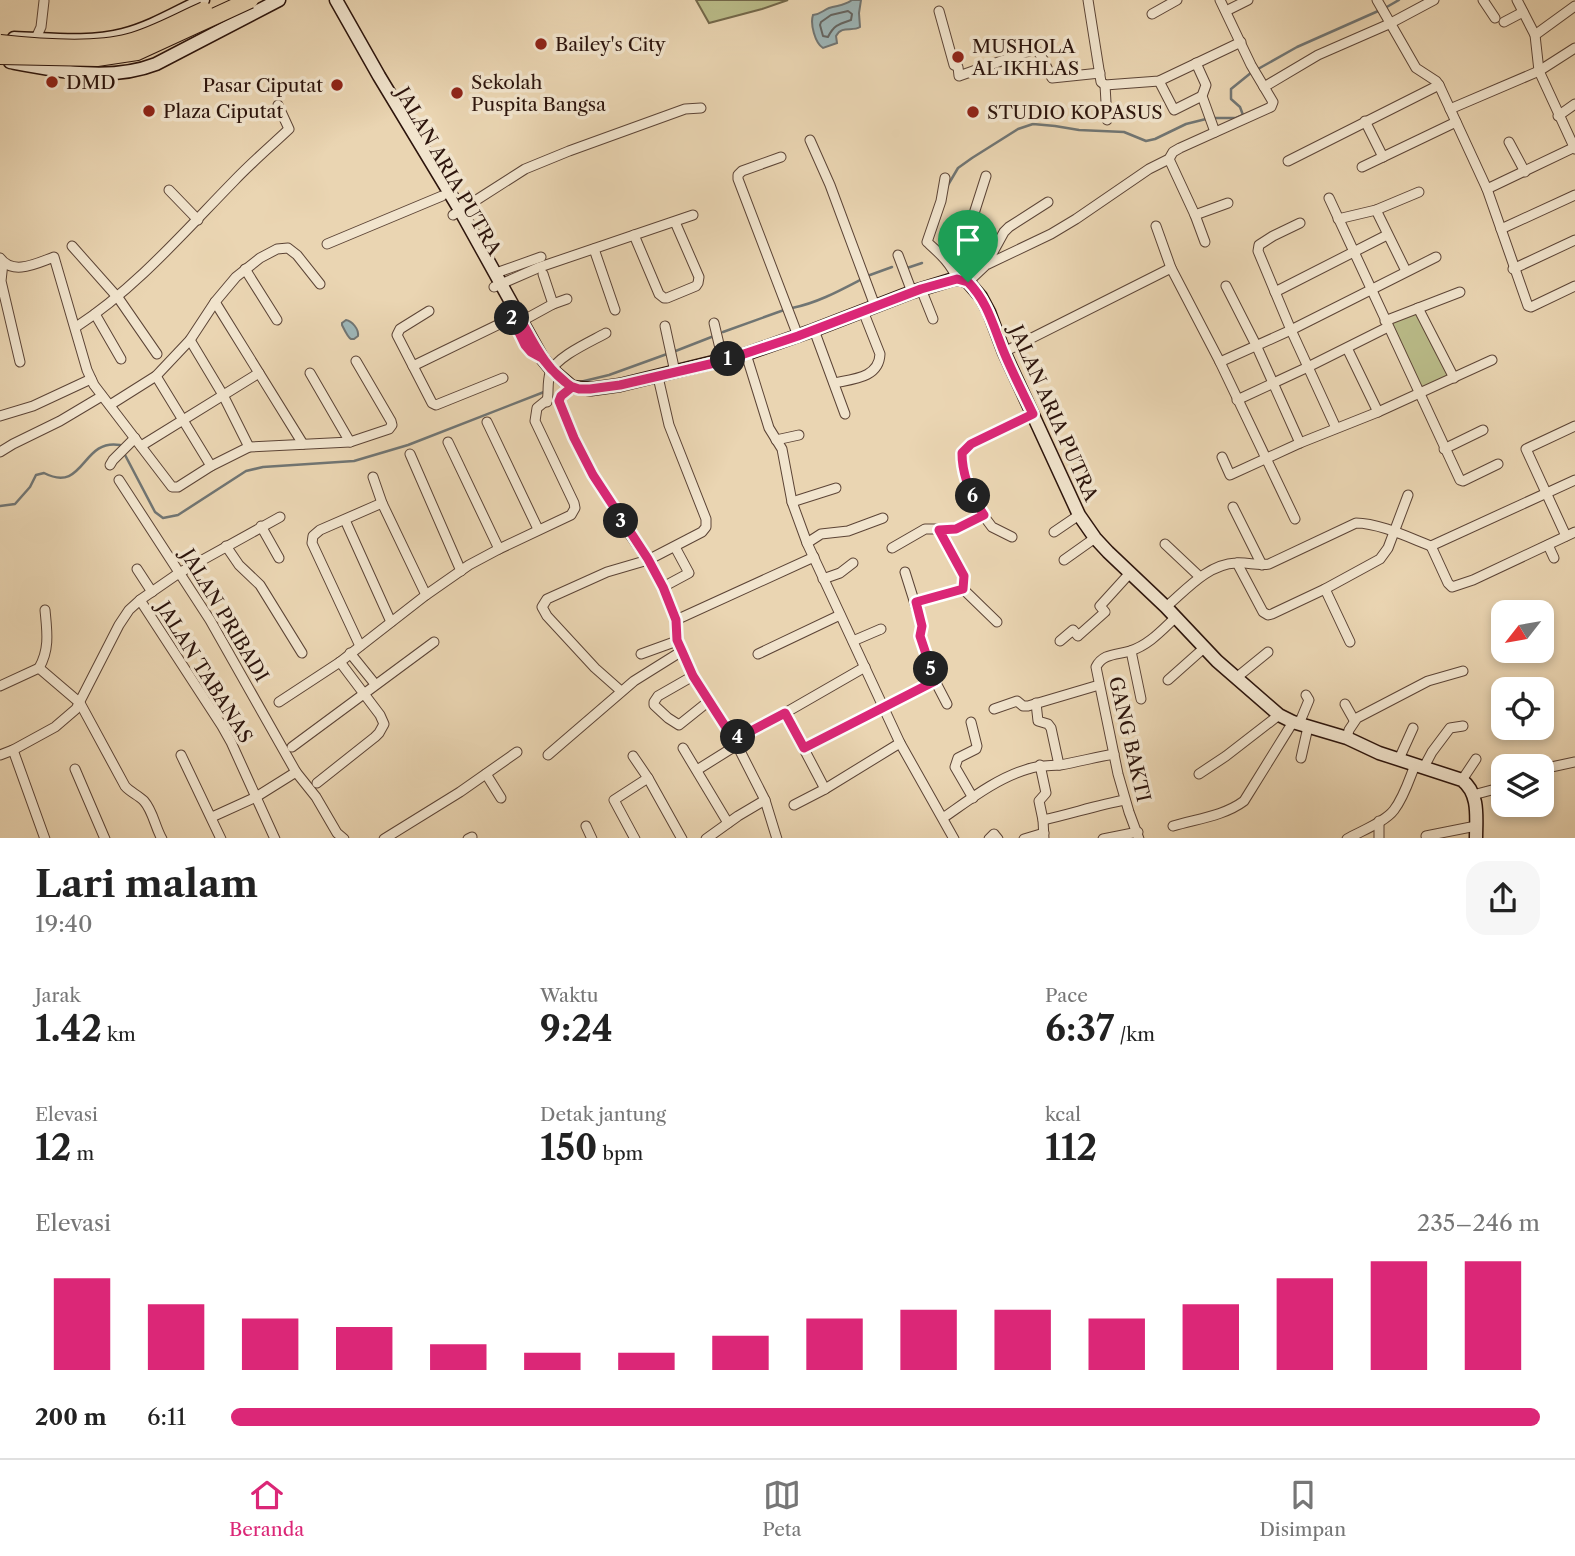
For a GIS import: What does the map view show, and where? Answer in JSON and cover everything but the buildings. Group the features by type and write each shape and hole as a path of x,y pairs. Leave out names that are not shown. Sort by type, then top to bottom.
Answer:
{"highway":[{"path":"0,43 86,48 127,43 225,0"},
{"path":"0,58 97,58 137,52 250,0"}],"main road":[{"path":"0,37 87,40 124,35 203,0"},
{"path":"0,58 86,74 138,70 156,64 279,0"},
{"name":"JALAN ARIA PUTRA","path":"327,0 497,281 517,318 525,345 569,385"},
{"name":"JALAN ARIA PUTRA","path":"336,0 362,55 410,140 442,196 457,212"},
{"path":"124,35 119,48 122,58 138,70"},
{"path":"86,74 97,60 96,48 87,40"},
{"path":"569,385 590,389 620,385 723,361 798,336 917,290 960,278"},
{"name":"JALAN ARIA PUTRA","path":"960,278 981,298 1088,528"},
{"path":"1088,528 1204,648 1279,715 1462,780 1469,785 1476,805 1476,832"}],"street":[{"path":"1088,0 1101,82 1105,85 1107,120"},
{"path":"1152,14 1177,0"},
{"path":"960,278 1051,234 1149,169 1169,159 1173,152 1180,148 1271,107 1273,102 1220,0"},
{"path":"1226,12 1248,0"},
{"path":"1264,87 1318,55 1389,24 1434,0"},
{"path":"1483,0 1500,20 1523,12"},
{"path":"1487,189 1575,148 1539,71 1535,35 1517,0"},
{"path":"36,38 41,27 44,1"},
{"path":"1378,2 1416,68 1439,85 1487,189 1513,269 1529,307 1575,286"},
{"path":"1535,35 1575,6"},
{"path":"939,11 959,76 1035,49 1042,55 1052,78 1100,73"},
{"path":"1105,85 1159,81 1241,42"},
{"path":"1449,107 1539,71 1575,48"},
{"path":"1159,81 1174,110 1202,96 1206,89 1196,64"},
{"path":"1288,162 1439,85"},
{"path":"1202,96 1215,132"},
{"path":"1558,116 1575,104"},
{"path":"76,327 117,296 289,129 278,105"},
{"path":"457,212 525,169 685,109 701,108"},
{"path":"1365,121 1383,157"},
{"path":"1362,167 1456,122"},
{"path":"810,140 830,185 869,308 880,354 876,369 868,375 834,383"},
{"path":"1508,142 1525,172"},
{"path":"781,156 742,171 738,179 798,336"},
{"path":"1169,159 1205,242"},
{"path":"960,278 986,176"},
{"path":"945,178 941,201 927,242 960,278"},
{"path":"169,190 198,220"},
{"path":"1338,219 1376,210 1419,192"},
{"path":"1500,229 1575,195"},
{"path":"327,244 442,196"},
{"path":"1329,198 1461,482 1498,464"},
{"path":"986,265 1004,232 1048,202"},
{"path":"1195,215 1228,203"},
{"path":"1376,210 1406,271"},
{"path":"497,281 693,215"},
{"path":"634,235 659,293 667,298 695,286 699,277 675,222"},
{"path":"1300,223 1259,245 1258,251 1336,428"},
{"path":"1156,226 1171,268 1220,362 1295,519"},
{"path":"1275,292 1387,234"},
{"path":"1513,269 1575,240"},
{"path":"72,246 117,296 157,355"},
{"path":"110,405 156,376 190,340 229,285 260,258 284,247 288,248 320,284"},
{"path":"594,249 615,310"},
{"path":"898,255 933,319"},
{"path":"20,362 1,281 2,260 20,268 54,257 91,379 170,486 178,487 249,447 350,442 391,428 356,360"},
{"path":"497,281 541,257"},
{"path":"1220,362 1291,330 1436,257"},
{"path":"1004,352 1171,268"},
{"path":"245,269 277,320"},
{"path":"542,274 553,304"},
{"path":"1226,286 1300,443"},
{"path":"1237,400 1347,348 1418,308 1460,292"},
{"path":"413,366 517,318 567,299"},
{"path":"215,302 303,444"},
{"path":"1418,308 1454,378"},
{"path":"429,311 400,329 398,333 434,405 503,378"},
{"path":"95,314 121,359"},
{"path":"714,323 723,361"},
{"path":"665,327 675,373"},
{"path":"814,330 845,414"},
{"path":"279,702 340,662 461,571 538,529 571,515 575,508 574,503 535,417 547,404 551,369 562,359 606,333"},
{"path":"190,340 223,395 249,447"},
{"path":"1347,348 1378,412"},
{"path":"746,354 769,428 782,449 792,502 807,543 900,743 954,838"},
{"path":"1222,457 1230,475 1492,360"},
{"path":"110,465 138,442 183,420 259,373"},
{"path":"310,373 350,442"},
{"path":"156,376 211,466"},
{"path":"621,691 587,659 547,616 542,607 547,599 607,572 675,547 702,532 707,524 669,425 658,377"},
{"path":"0,416 33,406 91,379"},
{"path":"569,385 559,401 574,438 593,475 648,559 663,587 676,620 677,640 693,676 735,742 765,800 778,838"},
{"path":"0,452 102,396"},
{"path":"1012,537 992,527 984,515 966,480 962,468 962,453 971,444 1033,414"},
{"path":"487,422 538,529"},
{"path":"1166,607 1200,577 1228,564 1262,565 1276,561 1356,523 1395,532 1431,546 1452,587 1473,580 1571,534 1545,494 1526,449 1575,426"},
{"path":"1444,449 1483,430"},
{"path":"776,440 799,435"},
{"path":"448,442 499,549"},
{"path":"410,454 461,571"},
{"path":"373,477 382,503 426,595"},
{"name":"JALAN PRIBADI","path":"119,480 210,620 296,772 316,797 337,833 344,838"},
{"path":"1431,546 1575,480"},
{"path":"792,502 836,488"},
{"path":"1237,563 1263,612 1268,615 1325,589 1380,559 1395,532 1408,495"},
{"path":"360,646 312,543 313,536 320,530 382,503"},
{"path":"1233,507 1262,565"},
{"path":"892,548 925,529 956,529 984,515"},
{"path":"0,755 55,727 70,715 80,703 119,625 139,600 179,573 280,517"},
{"path":"807,543 821,534 848,531 883,518"},
{"path":"345,520 391,622"},
{"path":"261,526 279,558"},
{"path":"1054,532 1088,528"},
{"path":"1064,560 1088,528"},
{"path":"939,530 964,576 963,589"},
{"path":"1165,544 1200,577"},
{"path":"1548,544 1554,558"},
{"path":"226,546 239,565 260,585 302,653"},
{"path":"663,587 688,573 675,547"},
{"path":"676,620 814,558"},
{"path":"824,579 840,573 853,563"},
{"path":"137,569 152,592"},
{"path":"905,572 922,626 920,636 935,681 947,704"},
{"path":"1060,641 1073,630 1078,636 1105,612 1100,606 1130,573"},
{"path":"916,602 963,589"},
{"path":"963,589 998,622"},
{"path":"1325,589 1350,642"},
{"name":"JALAN TABANAS","path":"139,600 222,726 275,838"},
{"path":"0,686 39,668 44,659 48,636 45,610"},
{"path":"758,654 841,615"},
{"name":"GANG BAKTI","path":"1138,835 1125,800 1096,667 1100,660 1107,656 1131,651 1154,638 1175,617"},
{"path":"853,641 881,629"},
{"path":"641,654 677,640"},
{"path":"292,747 434,642"},
{"path":"1168,680 1204,648"},
{"path":"548,755 621,691 682,651"},
{"path":"1131,651 1142,699"},
{"path":"1236,678 1268,652"},
{"path":"350,653 375,684"},
{"path":"317,783 375,737 383,727 384,721 340,662"},
{"path":"697,770 735,742 865,667"},
{"path":"39,668 80,703 125,786 149,808 162,838"},
{"path":"1347,738 1354,720 1428,681 1464,671"},
{"path":"693,676 658,696 654,705 680,725 709,701"},
{"path":"804,748 935,681"},
{"path":"994,709 1017,701 1023,705 1036,703 1098,685"},
{"path":"1172,826 1221,813 1244,800 1300,724 1309,700 1306,695"},
{"path":"1036,703 1038,722 1048,724 1051,728 1059,765"},
{"path":"1345,704 1354,720"},
{"path":"785,713 825,789"},
{"path":"1199,774 1226,757 1279,715"},
{"path":"971,722 977,746 958,758 955,767 973,798"},
{"path":"1300,724 1301,758"},
{"path":"1347,838 1394,810 1419,766 1450,728 1463,726"},
{"path":"1399,759 1413,728"},
{"path":"794,805 900,743"},
{"path":"683,748 728,823"},
{"path":"13,750 45,838"},
{"path":"384,838 398,835 517,752"},
{"path":"943,818 1007,777 1025,769 1114,754"},
{"path":"181,755 221,838"},
{"path":"633,756 682,838"},
{"path":"1462,780 1476,759"},
{"path":"1554,766 1575,762"},
{"path":"1024,838 1044,836 1039,801 1046,793 1040,765"},
{"path":"75,769 106,838"},
{"path":"212,817 256,797 296,772"},
{"path":"486,774 501,798"},
{"path":"635,838 614,800 648,778"},
{"path":"1473,795 1491,790"},
{"path":"706,838 765,800"},
{"path":"1043,820 1125,800"},
{"path":"1379,821 1379,838"},
{"path":"586,826 593,838"},
{"path":"1426,836 1476,832"},
{"path":"989,838 994,834 998,838"},
{"path":"1102,838 1138,835"}],"green space":[{"path":"696,0 788,0 709,23"},
{"path":"1418,308 1454,378 1420,393 1385,321"}],"water":[{"path":"852,0 861,0 860,27 841,31 836,36 837,43 823,48 814,33 813,15"},
{"path":"346,320 353,324 357,331 358,336 354,339 349,337 342,325"}],"waterway":[{"path":"1258,69 1297,47 1399,0"},
{"path":"1213,118 1236,118 1243,115 1240,107 1231,99 1231,89 1252,72"},
{"path":"948,185 958,168 1018,129 1033,124 1124,132 1146,141 1186,124 1206,119"},
{"path":"907,268 922,263"},
{"path":"870,275 892,267"},
{"path":"792,308 819,300 862,279"},
{"path":"723,332 784,310"},
{"path":"673,352 714,336"},
{"path":"580,382 609,375 667,354"},
{"path":"124,453 155,512 163,518 178,515 246,471 263,467 354,461 408,445 544,392"},
{"path":"0,506 15,504 30,487 36,475 44,473 57,478 68,476 76,472 97,449 107,445 120,445"}],"place":[{"name":"Bailey's City","path":"541,44"},
{"name":"MUSHOLA AL IKHLAS","path":"958,57"},
{"name":"DMD","path":"52,82"},
{"name":"Pasar Ciputat","path":"337,85"},
{"name":"Sekolah Puspita Bangsa","path":"457,93"},
{"name":"Plaza Ciputat","path":"149,111"},
{"name":"STUDIO KOPASUS","path":"973,112"}],"route":[{"path":"968,282 957,279 921,289 798,336 723,361 658,377 590,389 570,386 542,358 531,352 512,318 518,315 542,358 551,369 565,382 570,386 572,387 559,401 574,438 593,475 648,559 663,587 676,620 677,640 693,676 734,740 785,713 804,748 935,681 920,636 922,626 916,602 963,589 964,576 939,530 956,529 984,515 966,480 962,468 962,453 971,444 1033,414 989,312 968,282"}]}
